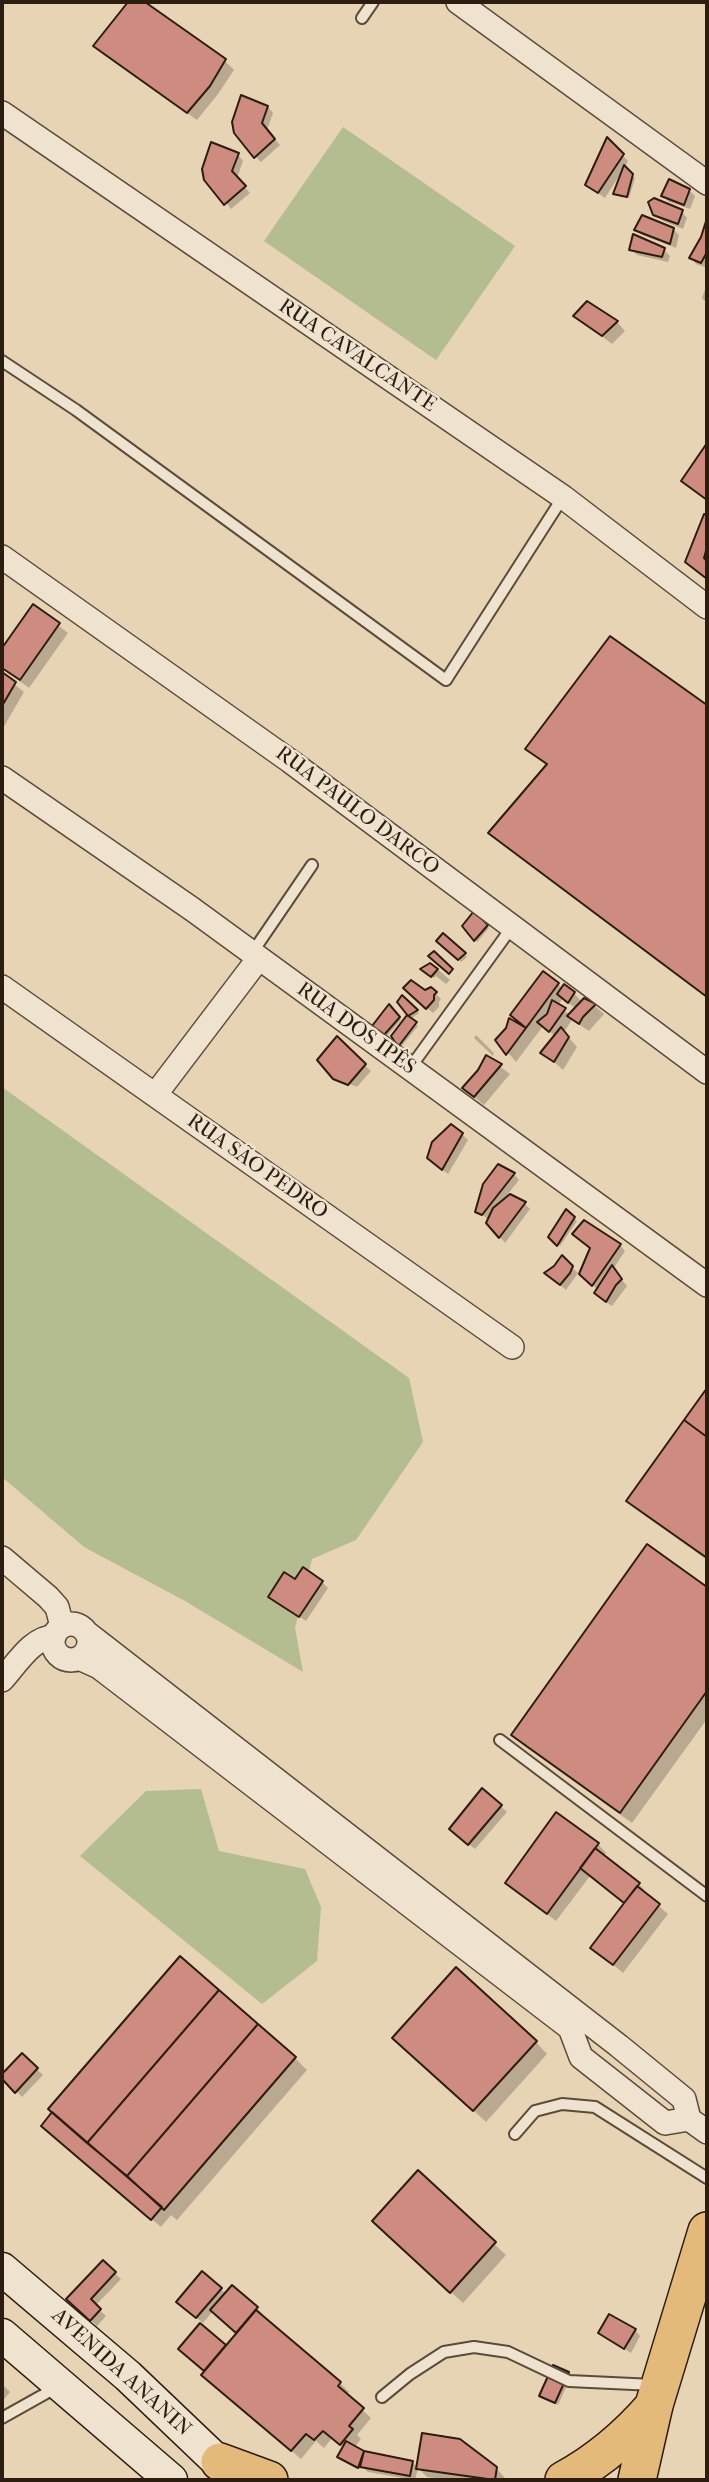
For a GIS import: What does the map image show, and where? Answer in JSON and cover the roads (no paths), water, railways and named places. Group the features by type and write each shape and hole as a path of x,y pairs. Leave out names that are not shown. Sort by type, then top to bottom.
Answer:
{"highway":[{"path":"637,2480 657,2395 707,2231"},
{"path":"564,2480 611,2449 633,2430 657,2395"},
{"path":"229,2471 269,2480"}],"main road":[{"name":"AVENIDA ANANIN","path":"2,2269 128,2376 229,2471"},
{"path":"2,2335 172,2480"}],"street":[{"path":"458,2 707,183"},
{"name":"RUA CAVALCANTE","path":"2,113 563,498 707,607"},
{"name":"RUA PAULO DARCO","path":"2,557 290,761 707,1072"},
{"name":"RUA DOS IPÊS","path":"2,778 255,955 707,1285"},
{"path":"155,1095 255,955"},
{"name":"RUA SÃO PEDRO","path":"2,987 512,1347"},
{"path":"2,1558 57,1607 58,1631 53,1644 59,1656 72,1660 79,1658 88,1647 87,1633"},
{"path":"2,1680 43,1637 76,1625 575,2022 582,2057 633,2099 665,2123 698,2126"},
{"path":"79,1658 99,1667 575,2022 653,2074 684,2099 698,2126"},
{"path":"633,2099 653,2074"}],"lane":[{"path":"362,18 373,2"},
{"path":"2,361 76,411 446,680 563,498"},
{"path":"255,955 312,865"},
{"path":"410,1068 512,927"},
{"path":"500,1740 707,1896"},
{"path":"515,2134 536,2111 562,2104 595,2107 707,2178"},
{"path":"382,2397 410,2374 444,2352 474,2347 508,2352 569,2381 657,2395"},
{"path":"2,2418 61,2385"}]}
